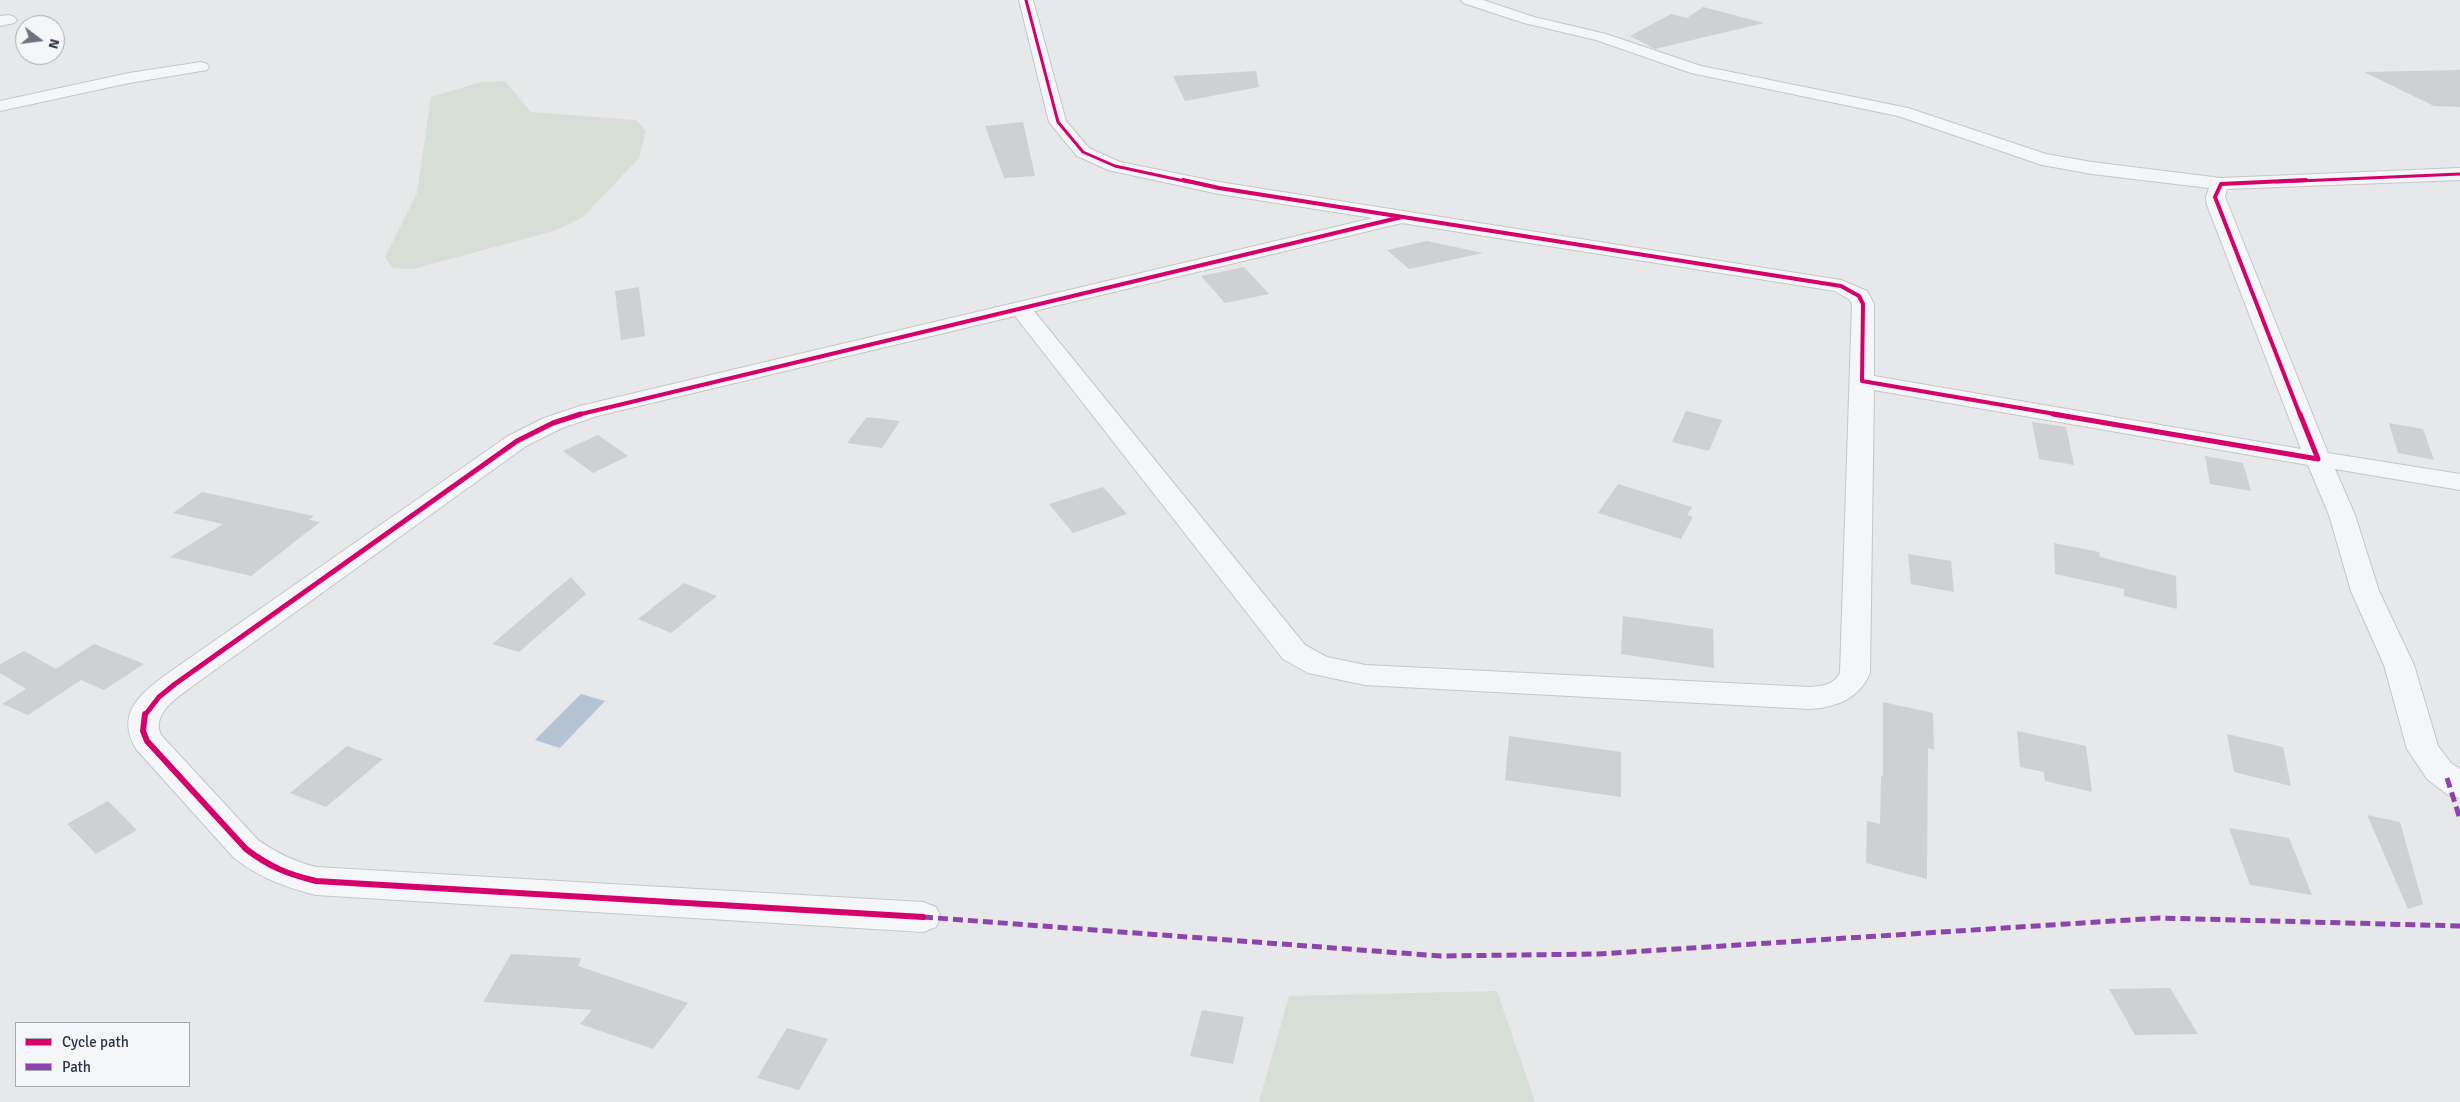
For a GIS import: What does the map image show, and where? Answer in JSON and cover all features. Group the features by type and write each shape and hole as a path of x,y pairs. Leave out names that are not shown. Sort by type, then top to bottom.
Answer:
{"street":[{"path":"1020,308 1294,652 1319,666 1365,675 1810,698 1841,691 1853,680 1855,673 1862,381 1863,304 1859,296 1848,289 1834,285 1203,186 1128,169 1089,156 1068,136 1055,115 1026,0"},
{"path":"1468,0 1529,20 1601,38 1697,70 1902,112 2042,159 2092,168 2221,184 2460,174"},
{"path":"0,106 129,78 202,67"},
{"path":"2221,184 2215,195 2217,205 2342,515 2361,581 2399,665 2424,749 2439,771 2460,786"},
{"path":"923,917 436,890 316,881 296,876 265,863 246,849 147,741 142,729 142,719 162,694 183,678 517,442 542,428 589,411 1402,217"},
{"path":"1862,381 2460,482"}],"shaded area":[{"path":"505,81 531,112 636,120 646,131 639,158 583,217 554,231 413,269 393,268 385,257 417,193 431,97 481,82"},
{"path":"1497,991 1535,1102 1259,1102 1289,996"}],"water":[{"path":"581,694 605,701 560,748 535,740"}],"building":[{"path":"1703,7 1764,23 1655,49 1630,36 1671,14 1687,18"},
{"path":"2460,70 2460,107 2434,106 2364,72"},
{"path":"1256,71 1259,87 1185,101 1173,76"},
{"path":"1023,122 1035,176 1004,178 985,126"},
{"path":"1427,241 1483,253 1409,269 1387,250"},
{"path":"1244,267 1269,294 1225,303 1201,276"},
{"path":"639,287 645,336 621,340 615,291"},
{"path":"1686,411 1722,420 1709,451 1672,442"},
{"path":"867,417 900,421 882,448 847,443"},
{"path":"2032,422 2066,427 2074,465 2039,459"},
{"path":"2389,423 2423,429 2434,460 2398,453"},
{"path":"598,435 628,456 593,473 563,451"},
{"path":"2205,456 2243,463 2251,491 2210,484"},
{"path":"1618,484 1692,507 1687,515 1693,517 1681,539 1598,513"},
{"path":"1103,487 1127,514 1073,533 1049,504"},
{"path":"202,492 314,516 309,520 320,522 251,576 170,557 223,524 173,513"},
{"path":"2054,543 2099,552 2100,557 2176,576 2177,609 2124,596 2124,589 2055,574"},
{"path":"1908,554 1951,561 1954,592 1911,584"},
{"path":"571,577 586,594 519,652 492,644"},
{"path":"684,583 717,596 671,633 638,619"},
{"path":"1623,616 1713,629 1714,668 1621,654"},
{"path":"94,644 144,664 104,690 81,680 28,715 2,704 26,689 0,673 0,664 24,651 56,669"},
{"path":"1883,702 1933,713 1934,750 1928,748 1927,879 1866,863 1867,821 1880,824 1881,776 1883,776"},
{"path":"2017,731 2086,746 2092,792 2045,781 2044,772 2020,767"},
{"path":"2227,734 2283,747 2291,786 2234,772"},
{"path":"1509,736 1621,752 1621,797 1505,780"},
{"path":"347,746 383,759 326,807 290,793"},
{"path":"108,801 137,830 96,854 67,824"},
{"path":"2367,815 2400,822 2423,904 2408,909"},
{"path":"2229,828 2289,838 2312,895 2250,885"},
{"path":"511,954 581,958 578,966 688,1003 653,1049 580,1024 592,1010 483,1002"},
{"path":"2170,988 2198,1034 2135,1035 2109,989"},
{"path":"1202,1010 1244,1017 1233,1064 1190,1056"},
{"path":"787,1028 828,1039 799,1090 757,1078"}],"marked path":[{"path":"2447,778 2460,819"},
{"path":"923,917 1441,956 1598,954 2160,918 2460,926"}],"cycle path":[{"path":"1026,0 1058,122 1083,152 1115,166 1219,188 1841,286 1859,296 1863,304 1862,381 2318,459 2217,205 2215,197 2217,189 2221,184 2460,174"},
{"path":"923,917 316,881 285,873 265,863 246,849 147,741 143,731 143,722 146,713 159,697 183,678 517,441 553,423 589,411 1402,217"}]}
